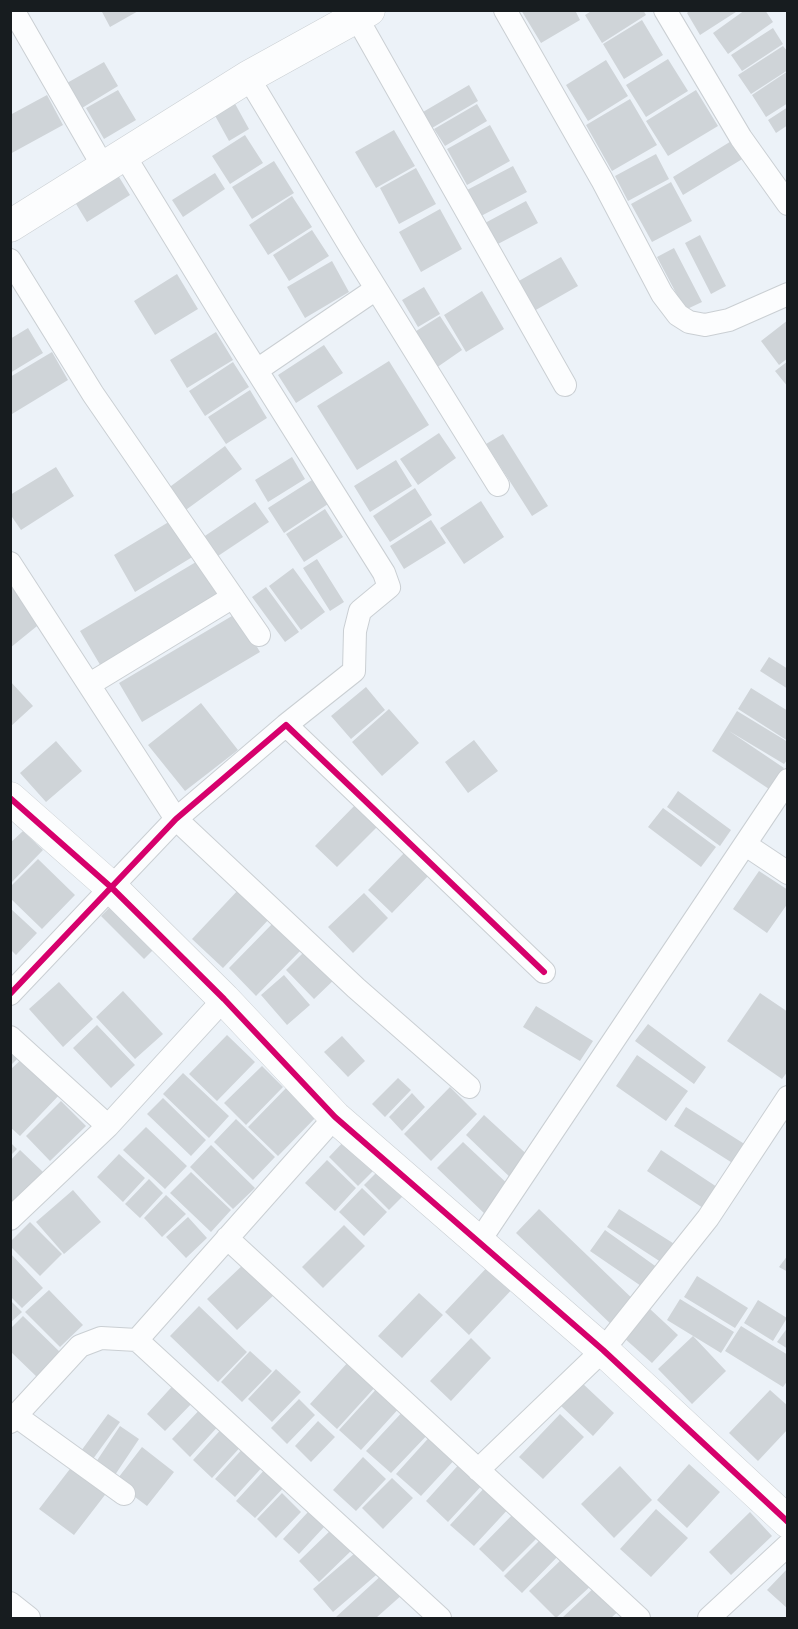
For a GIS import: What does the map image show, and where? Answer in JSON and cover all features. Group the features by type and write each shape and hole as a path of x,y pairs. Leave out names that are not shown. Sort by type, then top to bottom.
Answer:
{"street":[{"path":"505,10 602,180 662,294 678,315 689,322 705,325 729,320 788,294"},
{"path":"665,10 741,138 788,204"},
{"path":"10,226 248,77 363,14 565,385"},
{"path":"10,994 177,819 286,725 354,671 355,631 360,611 389,587 384,573 256,370 114,161 15,22"},
{"path":"248,77 376,289 498,484"},
{"path":"10,260 93,394 259,635"},
{"path":"256,370 376,289"},
{"path":"10,563 177,819 356,988 469,1087"},
{"path":"90,684 233,597"},
{"path":"286,725 544,972"},
{"path":"478,1243 788,780"},
{"path":"10,798 112,888 224,999 335,1117 603,1350 788,1522"},
{"path":"746,845 788,873"},
{"path":"10,1219 108,1126 224,999"},
{"path":"10,1037 108,1126"},
{"path":"477,1470 603,1350 708,1218 788,1097"},
{"path":"137,1340 335,1117"},
{"path":"227,1238 639,1618"},
{"path":"124,1494 13,1419 80,1346 101,1338 137,1340 440,1618"},
{"path":"709,1618 788,1545"},
{"path":"10,1603 30,1618"}],"building":[{"path":"101,10 140,10 110,27"},
{"path":"521,10 575,10 580,20 541,43"},
{"path":"593,10 643,10 646,15 602,43 585,15"},
{"path":"690,10 739,10 700,35 687,13"},
{"path":"745,10 765,10 773,22 728,54 713,33"},
{"path":"642,20 663,55 624,79 603,44"},
{"path":"773,28 783,44 742,71 731,55"},
{"path":"783,46 788,52 788,70 751,94 738,75"},
{"path":"668,59 688,91 646,117 626,85"},
{"path":"606,60 628,96 588,121 566,85"},
{"path":"104,62 118,86 82,108 67,83"},
{"path":"788,71 788,103 766,117 752,95"},
{"path":"469,85 478,101 432,128 423,112"},
{"path":"118,90 136,120 104,139 86,108"},
{"path":"696,90 718,126 668,156 646,121"},
{"path":"47,95 63,125 10,154 10,115"},
{"path":"630,99 657,145 612,171 586,125"},
{"path":"233,100 249,129 229,141 213,112"},
{"path":"477,104 487,121 445,146 434,129"},
{"path":"788,107 788,125 776,133 768,120"},
{"path":"490,125 510,161 467,185 447,149"},
{"path":"394,130 415,166 376,188 355,152"},
{"path":"245,135 263,163 230,184 212,156"},
{"path":"733,140 744,158 683,195 673,177"},
{"path":"656,154 669,179 628,201 615,176"},
{"path":"274,161 294,193 252,219 232,187"},
{"path":"513,166 527,192 481,216 467,190"},
{"path":"416,168 436,204 399,224 380,188"},
{"path":"116,172 130,195 87,222 73,199"},
{"path":"215,173 225,189 183,217 172,200"},
{"path":"671,182 692,221 652,242 631,204"},
{"path":"292,196 312,227 268,255 249,225"},
{"path":"526,201 538,223 496,245 485,223"},
{"path":"440,209 462,249 421,272 399,232"},
{"path":"312,230 329,256 289,281 273,255"},
{"path":"700,235 726,286 711,294 685,243"},
{"path":"674,248 702,302 685,310 657,257"},
{"path":"561,257 578,286 534,311 517,282"},
{"path":"332,261 349,292 305,318 287,287"},
{"path":"177,274 198,309 155,335 134,301"},
{"path":"424,287 440,314 418,327 402,300"},
{"path":"482,291 504,329 466,352 444,315"},
{"path":"440,316 462,350 436,368 413,333"},
{"path":"788,320 788,358 779,365 761,341"},
{"path":"28,328 43,353 10,373 10,339"},
{"path":"216,332 233,360 187,388 170,360"},
{"path":"324,345 343,373 296,403 278,375"},
{"path":"52,352 68,380 12,414 10,377"},
{"path":"389,361 429,425 357,470 317,406"},
{"path":"788,361 788,387 775,371"},
{"path":"233,362 249,387 205,416 189,391"},
{"path":"250,390 267,418 226,444 208,417"},
{"path":"439,433 456,458 418,485 400,459"},
{"path":"503,434 548,506 532,516 486,444"},
{"path":"225,446 242,469 183,512 167,489"},
{"path":"292,457 305,479 268,502 255,480"},
{"path":"396,460 412,486 370,512 354,486"},
{"path":"56,467 74,496 21,530 10,514 10,495"},
{"path":"312,480 328,504 284,533 268,508"},
{"path":"415,488 432,515 390,542 373,516"},
{"path":"481,501 504,537 464,564 440,528"},
{"path":"255,502 269,522 209,562 196,542"},
{"path":"325,509 343,537 304,562 286,534"},
{"path":"172,520 194,556 135,592 114,555"},
{"path":"431,520 446,543 404,569 390,546"},
{"path":"201,559 223,597 102,668 80,631"},
{"path":"317,559 344,602 330,611 303,568"},
{"path":"293,568 325,612 301,630 269,586"},
{"path":"13,586 42,622 10,648 10,589"},
{"path":"266,587 299,632 285,642 252,597"},
{"path":"237,613 260,652 142,722 119,683"},
{"path":"769,657 788,669 788,689 760,671"},
{"path":"10,681 33,706 10,727"},
{"path":"366,687 385,710 351,739 331,716"},
{"path":"751,688 788,711 788,741 738,709"},
{"path":"201,703 238,750 185,791 148,745"},
{"path":"389,709 419,743 382,776 352,742"},
{"path":"737,711 788,742 788,759 784,764 729,731 784,768 769,789 712,751"},
{"path":"474,740 498,771 468,793 445,762"},
{"path":"56,741 82,771 46,802 20,773"},
{"path":"678,791 731,830 720,846 667,807"},
{"path":"360,800 382,822 337,867 315,846"},
{"path":"663,808 716,847 701,867 648,827"},
{"path":"23,831 43,850 10,884 10,843"},
{"path":"408,849 432,872 392,913 368,890"},
{"path":"38,859 75,895 42,929 10,898 10,887"},
{"path":"759,871 788,890 788,903 767,933 733,909"},
{"path":"240,888 271,917 223,968 192,939"},
{"path":"364,893 388,918 353,953 328,927"},
{"path":"116,901 159,944 144,959 101,916"},
{"path":"10,908 37,933 16,955 10,949"},
{"path":"274,922 302,949 256,996 229,968"},
{"path":"310,946 339,975 314,999 286,970"},
{"path":"284,975 310,1005 287,1025 261,995"},
{"path":"59,982 93,1019 63,1047 29,1009"},
{"path":"123,991 163,1034 135,1059 96,1017"},
{"path":"760,993 788,1012 788,1071 782,1079 727,1041"},
{"path":"536,1006 593,1041 580,1061 523,1027"},
{"path":"648,1024 706,1067 694,1084 635,1041"},
{"path":"97,1025 135,1065 111,1088 73,1048"},
{"path":"227,1035 255,1062 217,1101 189,1074"},
{"path":"342,1036 365,1061 348,1077 324,1052"},
{"path":"10,1053 17,1059 10,1066"},
{"path":"26,1055 63,1091 20,1136 10,1127 10,1070"},
{"path":"637,1055 688,1091 666,1121 616,1086"},
{"path":"262,1066 283,1087 246,1125 224,1103"},
{"path":"183,1073 229,1116 209,1138 163,1094"},
{"path":"398,1078 411,1090 385,1117 372,1104"},
{"path":"290,1084 320,1113 278,1156 248,1127"},
{"path":"450,1087 477,1114 431,1161 404,1134"},
{"path":"412,1093 425,1107 402,1131 389,1117"},
{"path":"163,1098 206,1140 191,1156 147,1114"},
{"path":"61,1101 86,1126 50,1161 26,1136"},
{"path":"686,1107 746,1145 734,1164 674,1126"},
{"path":"484,1115 533,1160 514,1181 466,1135"},
{"path":"236,1119 275,1157 253,1180 214,1142"},
{"path":"146,1127 187,1166 165,1189 123,1150"},
{"path":"346,1139 376,1168 358,1186 329,1157"},
{"path":"10,1142 17,1149 10,1156"},
{"path":"463,1142 512,1188 486,1215 437,1168"},
{"path":"211,1145 255,1188 233,1209 190,1167"},
{"path":"20,1150 43,1172 10,1206 10,1161"},
{"path":"661,1150 717,1187 703,1208 647,1171"},
{"path":"119,1154 145,1178 123,1202 97,1177"},
{"path":"327,1160 356,1188 335,1211 305,1183"},
{"path":"382,1167 407,1192 389,1210 364,1185"},
{"path":"191,1172 231,1210 211,1232 170,1193"},
{"path":"149,1179 163,1193 140,1218 125,1204"},
{"path":"362,1188 387,1212 364,1236 339,1212"},
{"path":"73,1190 101,1222 64,1254 36,1222"},
{"path":"166,1195 186,1214 162,1237 144,1218"},
{"path":"539,1209 638,1304 615,1328 516,1233"},
{"path":"619,1209 676,1245 664,1264 607,1227"},
{"path":"188,1217 207,1238 186,1258 166,1237"},
{"path":"30,1222 62,1254 40,1276 10,1246 10,1242"},
{"path":"344,1225 365,1246 323,1288 302,1267"},
{"path":"605,1230 658,1268 644,1288 590,1251"},
{"path":"10,1253 43,1288 22,1308 10,1296"},
{"path":"788,1255 788,1272 779,1267"},
{"path":"493,1261 517,1284 469,1335 445,1312"},
{"path":"246,1262 276,1293 237,1330 207,1299"},
{"path":"697,1276 748,1308 735,1328 684,1297"},
{"path":"49,1290 83,1325 60,1347 25,1312"},
{"path":"419,1293 443,1315 402,1358 378,1336"},
{"path":"680,1299 734,1332 721,1353 667,1320"},
{"path":"10,1300 22,1312 10,1323"},
{"path":"758,1300 787,1318 773,1341 744,1323"},
{"path":"199,1306 247,1352 218,1382 170,1336"},
{"path":"650,1309 678,1335 652,1363 623,1337"},
{"path":"23,1316 62,1354 38,1378 10,1351 10,1329"},
{"path":"741,1326 788,1355 788,1380 783,1387 725,1351"},
{"path":"788,1327 788,1349 777,1342"},
{"path":"693,1336 726,1371 692,1404 658,1369"},
{"path":"471,1338 491,1358 451,1401 430,1381"},
{"path":"250,1351 272,1371 242,1402 221,1382"},
{"path":"350,1360 377,1385 337,1429 310,1404"},
{"path":"276,1369 301,1392 272,1422 248,1399"},
{"path":"178,1380 197,1398 165,1431 147,1414"},
{"path":"581,1382 614,1413 593,1436 560,1405"},
{"path":"380,1385 402,1405 361,1450 339,1430"},
{"path":"770,1390 788,1406 788,1429 758,1461 729,1433"},
{"path":"299,1399 315,1415 287,1444 271,1428"},
{"path":"204,1405 222,1422 190,1457 172,1439"},
{"path":"407,1407 432,1430 391,1473 366,1451"},
{"path":"108,1414 120,1422 93,1459 81,1451"},
{"path":"560,1414 584,1437 543,1479 519,1457"},
{"path":"318,1421 335,1437 311,1462 295,1446"},
{"path":"226,1424 245,1442 212,1478 193,1460"},
{"path":"120,1426 139,1439 115,1475 96,1462"},
{"path":"434,1432 459,1455 421,1496 396,1474"},
{"path":"246,1445 266,1463 235,1497 215,1479"},
{"path":"142,1447 174,1472 147,1506 115,1482"},
{"path":"363,1457 386,1479 356,1511 333,1490"},
{"path":"462,1461 485,1482 448,1522 426,1501"},
{"path":"689,1464 720,1492 687,1528 657,1500"},
{"path":"73,1465 108,1491 74,1535 39,1509"},
{"path":"620,1466 652,1500 614,1538 581,1504"},
{"path":"267,1467 287,1484 255,1518 236,1501"},
{"path":"392,1478 413,1498 383,1529 362,1508"},
{"path":"487,1485 511,1506 474,1546 450,1525"},
{"path":"282,1493 301,1512 276,1538 257,1519"},
{"path":"656,1509 688,1538 651,1577 620,1549"},
{"path":"516,1511 540,1535 503,1572 479,1549"},
{"path":"308,1512 324,1527 299,1554 283,1539"},
{"path":"750,1512 772,1536 731,1575 709,1552"},
{"path":"334,1527 354,1548 319,1582 299,1561"},
{"path":"545,1535 562,1552 522,1593 504,1576"},
{"path":"362,1547 382,1570 333,1612 313,1589"},
{"path":"566,1555 594,1583 556,1618 529,1591"},
{"path":"788,1568 788,1609 767,1590"},
{"path":"384,1573 403,1594 376,1618 336,1617"},
{"path":"598,1584 622,1608 611,1618 562,1618"}],"cycle path":[{"path":"10,994 176,819 286,725 544,972"},
{"path":"10,798 112,888 224,999 335,1117 603,1350 788,1522"}]}
